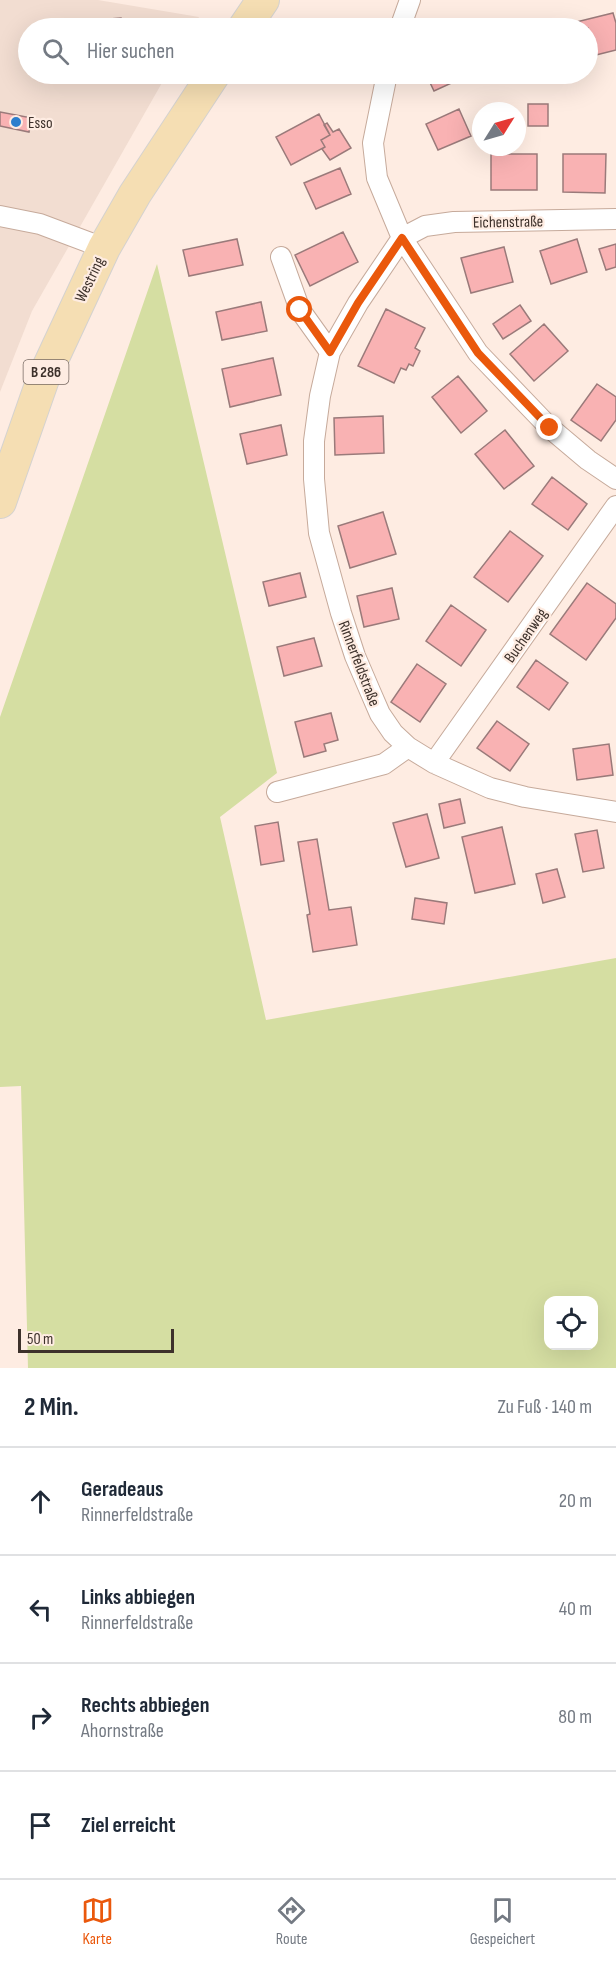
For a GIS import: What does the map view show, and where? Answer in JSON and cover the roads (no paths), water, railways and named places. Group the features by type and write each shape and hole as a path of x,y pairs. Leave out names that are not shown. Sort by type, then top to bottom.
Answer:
{"main road":[{"path":"251,18 263,0"},
{"name":"Westring","path":"0,502 43,379 104,248 154,164 207,84"}],"street":[{"path":"404,18 410,0"},
{"path":"385,84 373,143 377,178 402,238 478,353 550,428 588,460 616,478"},
{"path":"0,216 40,224 104,248"},
{"name":"Eichenstraße","path":"402,238 425,226 454,222 616,219"},
{"name":"Rinnerfeldstraße","path":"402,238 358,303 330,352 320,396 314,441 314,479 319,533 340,613 355,656 380,714 393,733 408,747 434,763 490,789 616,812"},
{"path":"282,257 300,310 330,352"},
{"name":"Buchenweg","path":"434,763 616,506"},
{"path":"277,792 384,764 408,747"}],"place":[{"name":"Esso","path":"16,122"}]}
